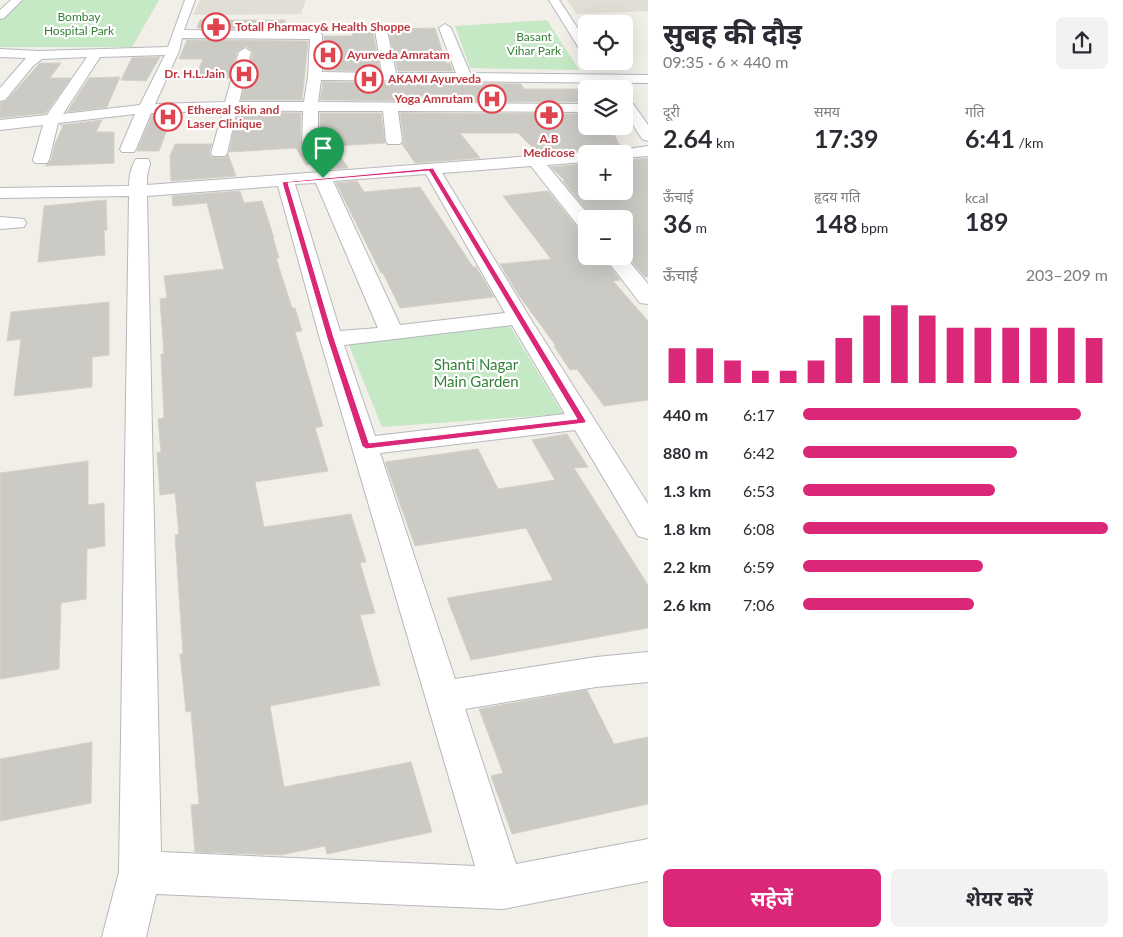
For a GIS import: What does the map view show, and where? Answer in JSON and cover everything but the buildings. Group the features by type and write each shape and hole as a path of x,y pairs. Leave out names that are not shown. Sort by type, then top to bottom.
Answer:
{"street":[{"path":"0,16 17,0"},
{"path":"128,149 173,51 177,34 190,0"},
{"path":"554,0 578,38"},
{"path":"445,28 465,78"},
{"path":"381,30 390,78"},
{"path":"177,34 316,35 310,149"},
{"path":"0,54 39,55 173,51"},
{"path":"41,160 52,119 97,52"},
{"path":"219,153 245,52"},
{"path":"0,97 28,63 39,55"},
{"path":"315,76 465,78 578,83"},
{"path":"633,81 648,79"},
{"path":"0,125 145,109 230,106 578,108"},
{"path":"390,107 394,141"},
{"path":"633,107 648,109"},
{"path":"633,116 648,136"},
{"path":"633,153 648,151"},
{"path":"0,193 139,191 285,182 578,158"},
{"path":"536,162 578,212"},
{"path":"124,937 140,872 138,176 142,163"},
{"path":"431,169 519,318 648,528"},
{"path":"323,178 392,334"},
{"path":"285,182 331,338 504,888"},
{"path":"621,265 648,298"},
{"path":"331,338 392,334 519,318"},
{"path":"366,446 582,421"},
{"path":"444,697 596,672 648,667"},
{"path":"140,872 504,888 648,860"}],"shaded area":[{"path":"200,0 306,0 301,14 193,15"},
{"path":"567,0 648,0 648,11 577,14"}],"green space":[{"name":"Bombay Hospital Park","path":"20,0 159,0 132,47 0,47 0,20"},
{"name":"Basant Vihar Park","path":"547,20 578,70 470,68 455,26"},
{"name":"Shanti Nagar Main Garden","path":"508,323 563,414 382,427 346,338"}],"place":[{"name":"Totall Pharmacy& Health Shoppe","path":"216,27"},
{"name":"Ayurveda Amratam","path":"328,55"},
{"name":"Dr. H.L.Jain","path":"244,74"},
{"name":"AKAMI Ayurveda","path":"369,79"},
{"name":"Yoga Amrutam","path":"492,99"},
{"name":"A.B Medicose","path":"549,115"},
{"name":"Ethereal Skin and Laser Clinique","path":"168,117"}],"route":[{"path":"431,169 582,421 366,446 331,338 285,182 323,178 431,169"}]}
